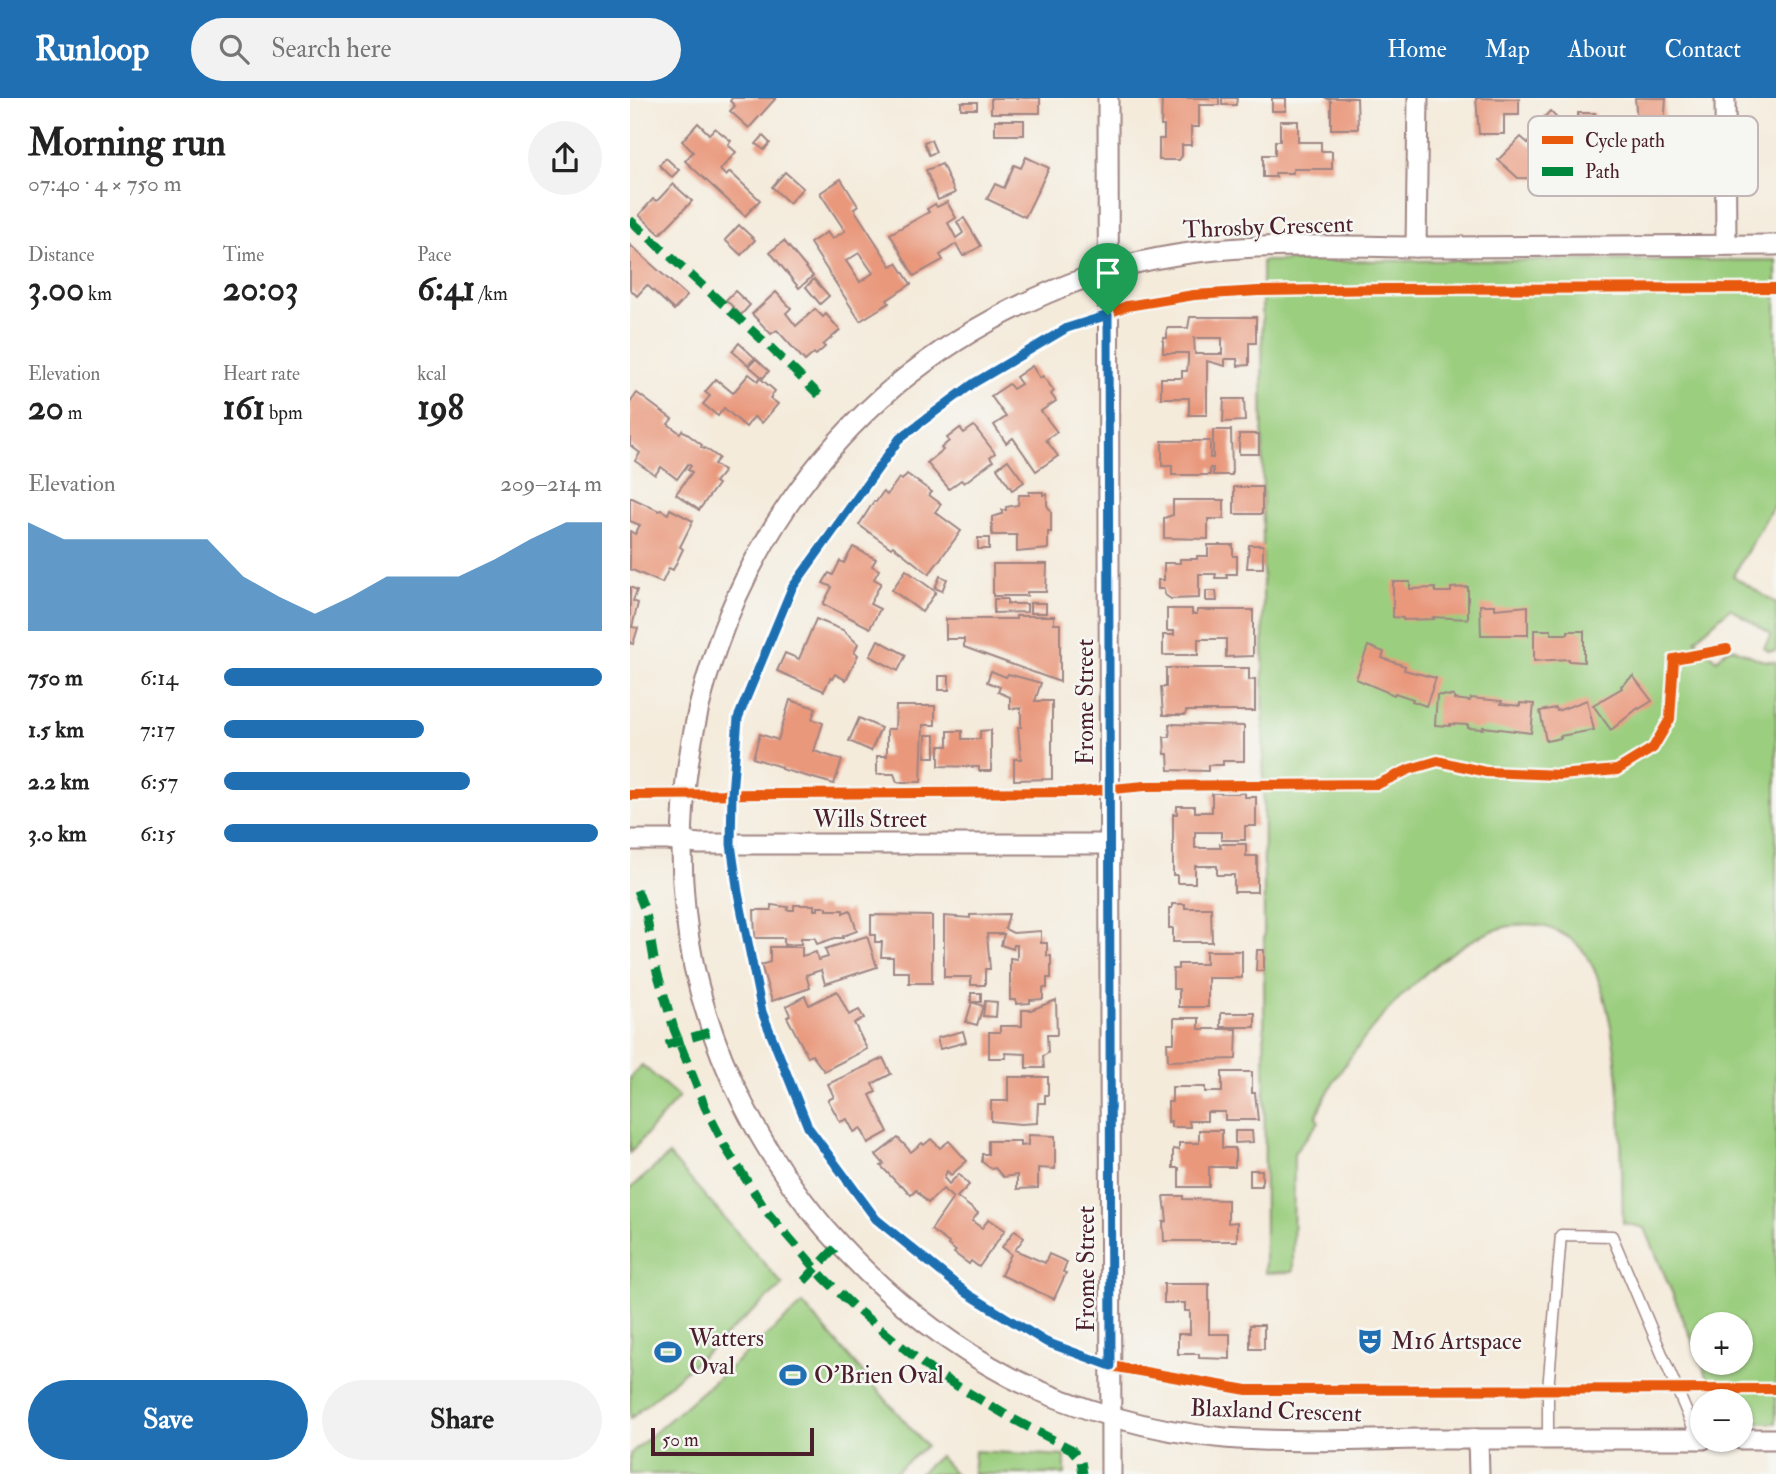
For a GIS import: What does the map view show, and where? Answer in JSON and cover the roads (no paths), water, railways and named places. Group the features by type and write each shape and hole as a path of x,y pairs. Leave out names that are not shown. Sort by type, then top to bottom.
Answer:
{"street":[{"name":"Frome Street","path":"1108,98 1111,1474"},
{"path":"1416,247 1418,98"},
{"path":"1725,98 1725,116"},
{"path":"1726,196 1726,245"},
{"name":"Throsby Crescent","path":"683,842 687,765 706,676 737,595 758,554 793,496 860,418 926,361 995,318 1078,281 1162,256 1250,247 1776,245"},
{"name":"Wills Street","path":"630,840 1110,844"},
{"name":"Blaxland Crescent","path":"683,842 690,941 699,987 730,1075 755,1125 801,1198 839,1244 907,1307 949,1340 1030,1386 1110,1415 1157,1428 1220,1437 1690,1439"},
{"path":"1478,1439 1479,1474"},
{"path":"1753,1439 1776,1439"}],"lane":[{"path":"1548,1439 1548,1390 1561,1236 1612,1236 1690,1416"}],"place":[{"name":"M16 Artspace","path":"1370,1341"},
{"name":"Watters Oval","path":"668,1352"},
{"name":"O'Brien Oval","path":"793,1375"}]}
